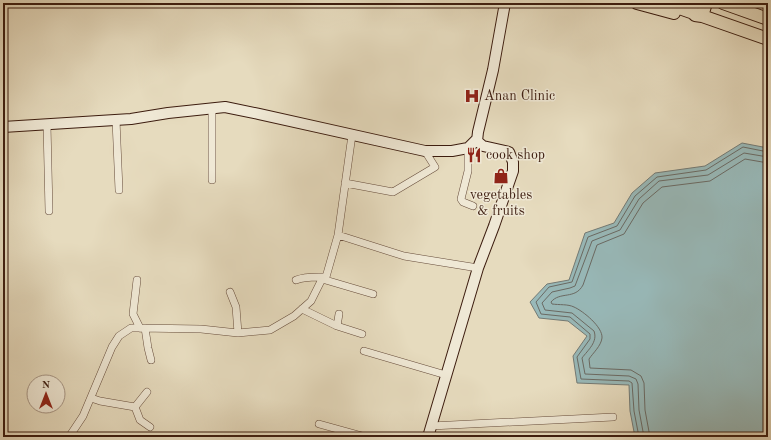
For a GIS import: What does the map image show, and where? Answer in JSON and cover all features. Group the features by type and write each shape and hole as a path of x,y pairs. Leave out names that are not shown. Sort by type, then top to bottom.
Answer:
{"highway":[{"path":"637,3 674,13 702,16"},
{"path":"664,3 768,38"},
{"path":"702,16 706,3"},
{"path":"723,3 768,19"}],"street":[{"path":"428,437 478,268 513,171 513,162 509,152 482,146 477,141 493,70 505,3"},
{"path":"3,127 116,120 225,107 425,151 452,151 468,148 476,140"},
{"path":"212,108 212,180"},
{"path":"116,120 119,190"},
{"path":"47,125 49,211"},
{"path":"69,437 83,416 112,347 119,336 131,328 201,329 238,333 270,330 294,316 312,301 324,278 338,235 352,135"},
{"path":"468,148 468,171 461,199 463,202 473,206"},
{"path":"345,183 393,192 435,167 425,151"},
{"path":"338,235 404,256 478,268"},
{"path":"296,280 314,276 374,294"},
{"path":"136,280 133,314 142,328 151,360"},
{"path":"230,292 236,307 238,333"},
{"path":"302,309 337,326 362,334"},
{"path":"337,326 339,314"},
{"path":"364,351 446,375"},
{"path":"135,408 147,392"},
{"path":"91,398 135,408"},
{"path":"135,408 140,420 150,427"},
{"path":"431,426 613,417"},
{"path":"319,424 366,437"}],"water":[{"path":"742,143 768,148 768,437 635,437 630,411 629,385 577,383 573,356 587,336 568,321 539,318 530,302 547,284 569,280 585,233 614,223 632,193 655,173 705,166"}],"place":[{"name":"Anan Clinic","path":"472,96"},
{"name":"cook shop","path":"474,155"},
{"name":"vegetables & fruits","path":"501,176"}]}
